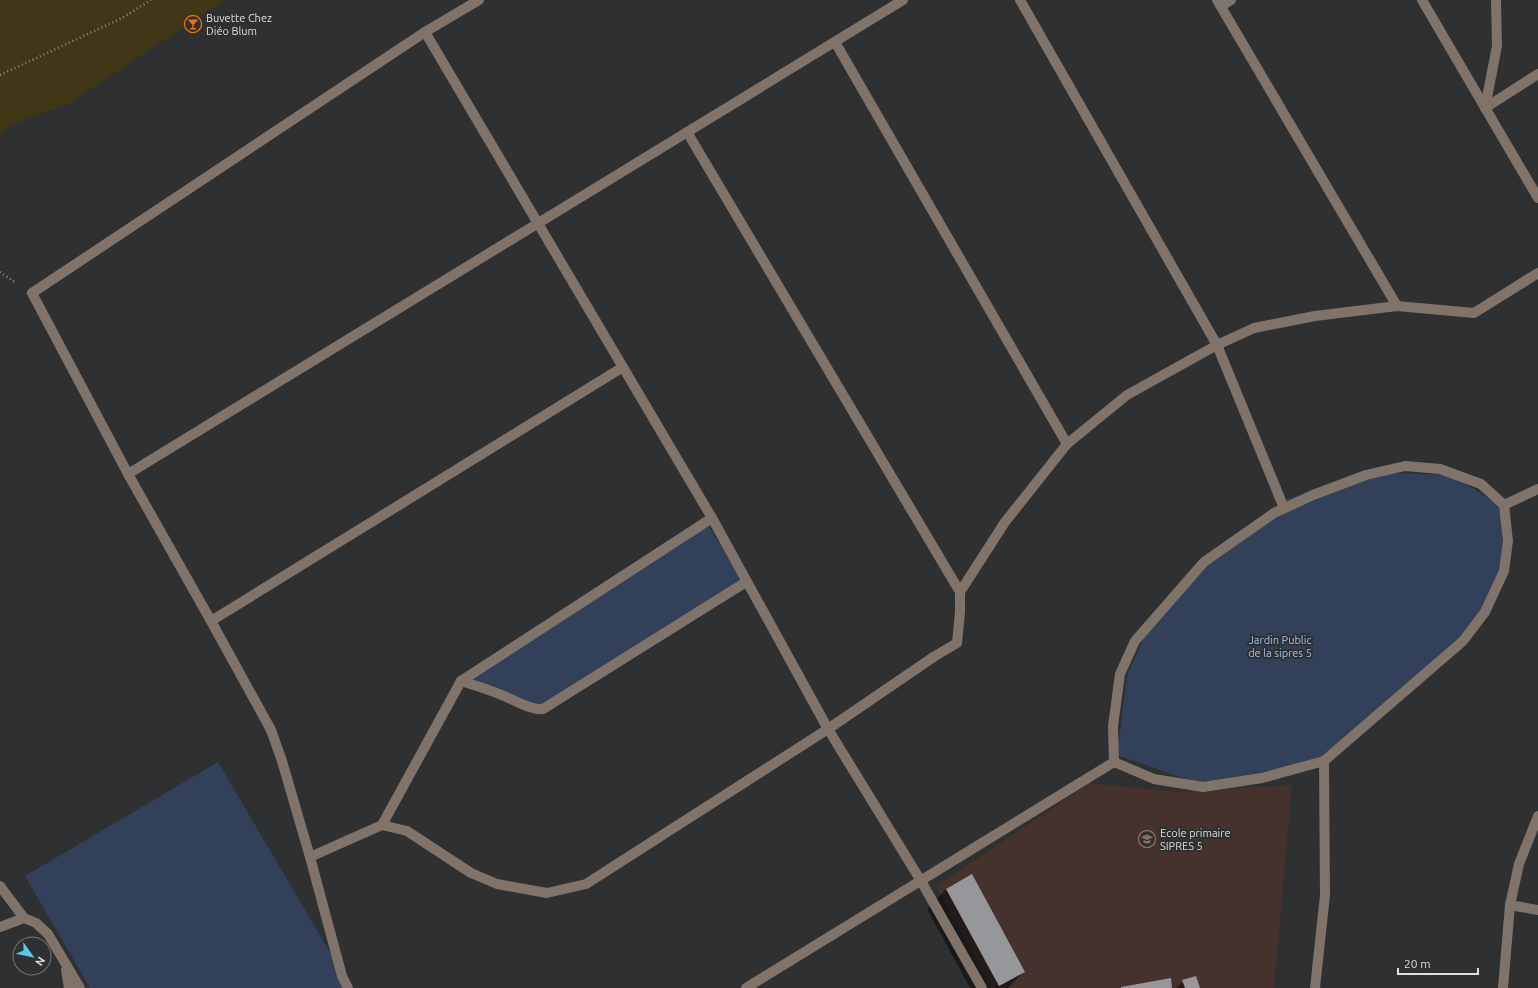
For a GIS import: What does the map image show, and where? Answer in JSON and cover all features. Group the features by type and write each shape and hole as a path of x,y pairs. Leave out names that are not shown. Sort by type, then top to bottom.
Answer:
{"street":[{"path":"348,988 342,976 310,856 282,761 271,730 128,474 32,293 426,32 479,0"},
{"path":"128,474 903,0"},
{"path":"1020,0 1216,345 1284,508"},
{"path":"1231,0 1219,3 1397,306"},
{"path":"1422,0 1538,198"},
{"path":"1486,108 1497,46 1496,0"},
{"path":"426,32 712,518 828,729 921,881 982,988"},
{"path":"835,42 1067,444"},
{"path":"1486,108 1538,74"},
{"path":"310,856 382,825 407,831 471,873 497,884 547,893 586,884 828,729 935,656 957,643 960,592 687,132"},
{"path":"960,592 1005,522 1067,444 1127,395 1216,345 1254,328 1315,316 1397,306 1474,313 1538,273"},
{"path":"211,621 623,367"},
{"path":"1405,466 1440,468 1481,484 1504,505 1508,540 1504,571 1485,612 1462,641 1324,761 1262,778 1203,787 1154,779 1114,762 1113,726 1120,674 1135,642 1204,562 1258,523 1284,508 1313,495 1366,476 1405,466"},
{"path":"1504,505 1538,489"},
{"path":"382,825 461,681 712,518"},
{"path":"461,681 539,709 543,708 746,582"},
{"path":"1315,988 1325,895 1324,761"},
{"path":"746,988 1114,762"},
{"path":"1502,988 1510,905 1520,864 1538,816"},
{"path":"0,886 24,918 36,923 48,934 80,988"},
{"path":"1510,905 1538,910"},
{"path":"0,927 24,918"},
{"path":"64,962 70,988"}],"path":[{"path":"0,76 122,18 151,0"}],"shaded area":[{"name":"Ecole primaire SIPRES 5","path":"1090,783 1176,792 1292,785 1274,988 991,988 936,886"}],"green space":[{"name":"Jardin Public de la sipres 5","path":"1364,472 1451,475 1503,507 1502,573 1465,645 1324,759 1262,775 1203,785 1117,755 1127,676 1154,614 1199,561 1282,501"},
{"path":"706,522 744,583 541,708 462,675"},
{"path":"218,762 351,988 90,988 25,876"}],"sand":[{"path":"0,0 224,0 70,103 9,126 0,136"}],"building":[{"path":"972,874 1025,972 999,986 946,889"},
{"path":"1196,976 1200,988 1185,988 1182,980"},
{"path":"1171,978 1172,988 1121,988 1121,987"}],"place":[{"name":"Buvette Chez Diéo Blum","path":"193,24"},
{"name":"Ecole primaire SIPRES 5","path":"1147,839"}]}
